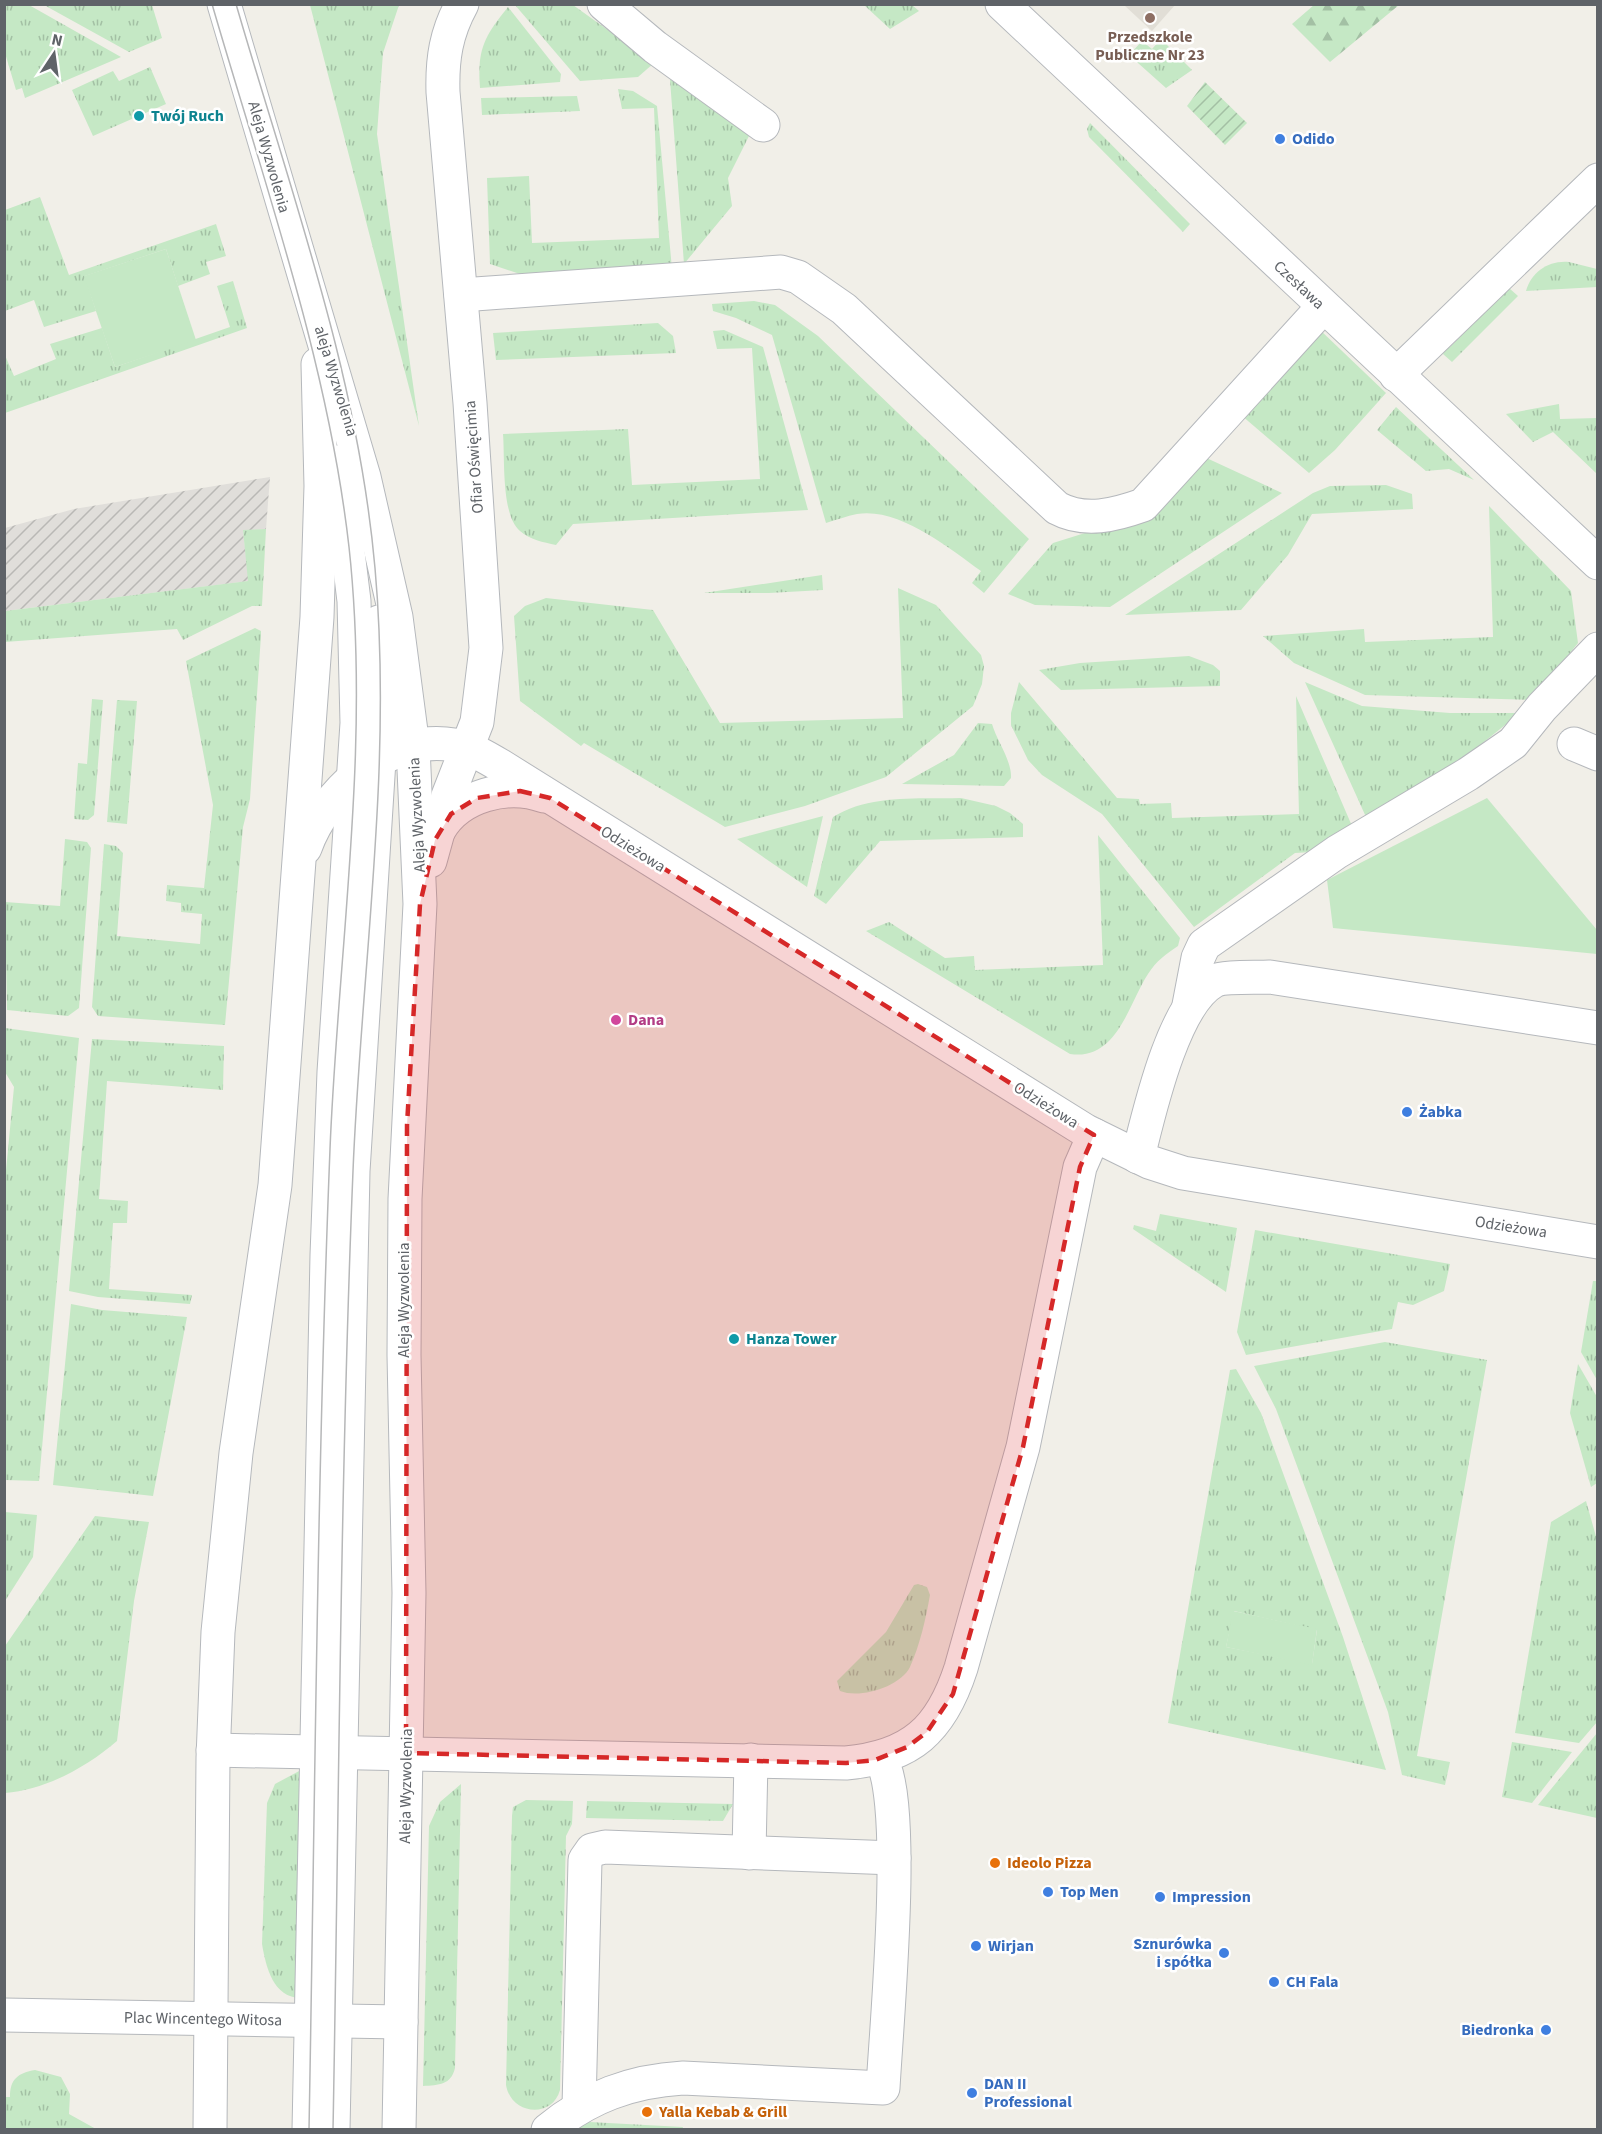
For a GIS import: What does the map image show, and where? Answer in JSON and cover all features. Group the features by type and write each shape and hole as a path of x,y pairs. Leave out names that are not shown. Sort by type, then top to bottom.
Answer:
{"street":[{"name":"Aleja Wyzwolenia","path":"224,4 314,310"},
{"name":"Ofiar Oświęcimia","path":"420,904 448,796 477,722 482,693 486,638 443,72 447,35 462,4"},
{"path":"604,4 655,46 763,125"},
{"name":"Czesława","path":"1002,4 1598,563"},
{"path":"1396,375 1598,180"},
{"path":"461,295 780,272 798,278 844,309 1057,508 1067,513 1107,517 1143,505 1323,307"},
{"name":"aleja Wyzwolenia","path":"314,310 322,444"},
{"name":"aleja Wyzwolenia","path":"314,310 364,477"},
{"path":"319,378 334,443 351,564 357,674 367,770"},
{"name":"Aleja Wyzwolenia","path":"211,2019 213,1750 218,1632 226,1539 241,1419 270,1229 317,617 322,444"},
{"name":"Aleja Wyzwolenia","path":"364,477 396,617 413,747 420,904 405,1199 404,1355 409,1593 399,2130"},
{"path":"309,2130 323,2021 328,1752 353,1171 367,770 381,665 378,610 364,477"},
{"path":"1138,1157 1153,1100 1172,1044 1189,1005 1198,958 1204,945 1337,852 1468,774 1513,743 1542,707 1598,649"},
{"name":"Odzieżowa","path":"413,747 439,743 467,748 482,755 1094,1135 1138,1157 1183,1173 1262,1188 1598,1242"},
{"name":"aleja Wyzwolenia","path":"296,894 302,860 312,831 328,804 367,770 413,747"},
{"name":"Odzieżowa","path":"435,840 446,820 459,807 487,794 526,792 558,802"},
{"path":"1189,1005 1215,980 1270,977 1598,1028"},
{"path":"213,1750 846,1763 880,1758 907,1747 927,1732 953,1694 1021,1456 1080,1167 1094,1135"},
{"path":"548,2130 579,2107 630,2085 651,2080 683,2078 883,2088 894,1858 892,1799 887,1770 880,1758"},
{"path":"749,1853 752,1760"},
{"path":"579,2107 585,1860 592,1850 606,1847 894,1858"},
{"name":"Plac Wincentego Witosa","path":"4,2015 401,2022"},
{"path":"210,2130 211,2019"},
{"path":"323,2021 333,2130"}],"highlighted area":[{"path":"520,791 550,798 1094,1135 1080,1167 1023,1447 953,1694 927,1732 907,1747 875,1760 846,1763 406,1753 407,1125 420,904 435,840 451,814 477,798"}],"shaded area":[{"name":"Przedszkole Publiczne Nr 23","path":"1124,5 1175,5 1152,31"},
{"path":"270,477 266,529 243,531 249,581 5,611 5,528 74,509"}],"green space":[{"path":"29,4 121,57 25,98 22,88 16,90 5,53 4,5"},
{"path":"44,5 152,5 162,38 129,52"},
{"path":"310,5 399,5 383,53 377,134 419,426"},
{"path":"515,5 573,5 654,63 638,77 580,81"},
{"path":"864,5 912,5 919,11 890,29"},
{"path":"1314,5 1399,5 1330,62 1292,24"},
{"path":"508,7 561,74 560,82 480,88 480,63 484,44"},
{"path":"1161,39 1192,70 1166,88 1129,55 1142,41 1152,49"},
{"path":"150,67 166,104 93,136 72,90 113,71 119,81"},
{"path":"674,77 752,130 728,178 732,206 684,264 670,80"},
{"path":"1205,82 1247,123 1225,145 1187,106"},
{"path":"618,89 633,91 657,106 672,269 526,276 490,264 487,178 529,176 532,243 659,238 654,108 622,109"},
{"path":"577,96 580,111 482,115 481,98"},
{"path":"1090,123 1190,224 1183,232 1089,137 1087,129"},
{"path":"40,197 69,275 216,224 226,256 206,262 210,274 178,286 166,249 85,276 96,311 44,327 34,300 5,311 5,210"},
{"path":"166,249 196,340 115,367 84,276"},
{"path":"1569,262 1597,269 1597,287 1526,291 1532,278 1542,269 1555,263"},
{"path":"233,281 247,328 5,413 4,353 14,376 56,359 50,344 102,328 115,367 230,327 217,286"},
{"path":"1509,288 1518,296 1452,362 1443,354 1445,349 1450,347"},
{"path":"754,301 775,305 818,336 1029,539 984,593 972,583 981,571 939,541 906,523 873,513 857,514 826,523 772,335 736,318 713,311 712,304"},
{"path":"658,323 673,336 676,353 496,360 493,333"},
{"path":"1319,329 1386,393 1335,450 1309,473 1241,415"},
{"path":"724,330 763,347 808,510 573,524 556,545 532,539 520,531 514,523 507,500 503,434 628,429 632,485 760,479 752,348 717,349 713,331"},
{"path":"1559,404 1560,419 1597,418 1597,474 1553,432 1533,442 1506,414"},
{"path":"1396,407 1474,480 1449,469 1426,471 1377,430"},
{"path":"1200,455 1282,493 1110,607 1035,605 1008,594 1053,543 1101,528"},
{"path":"1386,485 1412,494 1413,509 1312,514 1288,555 1241,610 1125,615 1313,493 1330,486"},
{"path":"1489,506 1571,591 1578,643 1532,700 1365,695 1294,663 1263,636 1364,629 1365,642 1493,637"},
{"path":"266,529 262,606 252,606 183,640 177,629 5,642 5,611 248,581 243,530"},
{"path":"822,575 823,590 704,593"},
{"path":"898,588 936,605 981,655 984,666 982,684 973,706 886,777 805,806 725,827 584,743 581,746 520,701 514,616 525,606 546,598 653,610 720,723 903,718"},
{"path":"255,628 261,631 261,635 250,799 243,827 225,1025 98,1016 92,1007 104,844 116,846 123,853 117,936 200,944 202,914 181,912 181,903 166,901 167,885 204,888 213,805 186,661"},
{"path":"1189,656 1213,665 1220,671 1220,686 1061,690 1039,670 1080,663"},
{"path":"1019,682 1117,798 1139,799 1140,804 1171,803 1172,818 1299,814 1296,696 1352,826 1312,852 1295,853 1194,927 1102,814 1042,775 1028,760 1011,725 1011,713"},
{"path":"1305,682 1362,706 1450,713 1520,713 1464,758 1366,817"},
{"path":"92,699 103,700 94,815 88,820 74,819 78,763 87,764"},
{"path":"117,700 137,701 127,824 107,822"},
{"path":"978,723 992,724 1007,758 1011,778 1004,786 902,784 954,755"},
{"path":"961,798 996,806 1010,813 1023,824 1023,837 880,841 826,904 814,896 833,817 862,804 878,801"},
{"path":"1487,798 1597,930 1597,954 1333,928 1327,880"},
{"path":"823,816 807,887 737,839"},
{"path":"1098,835 1180,938 1178,946 1151,969 1119,1028 1099,1049 1086,1054 1070,1054 866,931 889,922 945,958 974,956 975,970 1103,965"},
{"path":"65,839 87,842 91,848 79,1008 68,1016 7,1010 5,902 60,906"},
{"path":"5,1028 79,1038 39,1481 5,1480 4,1191 14,1087 5,1072"},
{"path":"92,1039 224,1046 223,1090 107,1081 99,1199 128,1201 127,1223 113,1223 109,1289 192,1295 190,1304 98,1297 69,1291"},
{"path":"1160,1214 1237,1228 1226,1292 1133,1229 1134,1225 1156,1231"},
{"path":"1255,1230 1450,1264 1444,1291 1413,1305 1398,1302 1392,1329 1246,1355 1237,1332"},
{"path":"1593,1281 1598,1281 1597,1380 1581,1352"},
{"path":"71,1304 102,1310 187,1317 153,1496 53,1485"},
{"path":"1385,1342 1487,1360 1417,1756 1450,1762 1445,1785 1402,1775 1388,1712 1276,1409 1254,1366"},
{"path":"1578,1364 1597,1397 1597,1483 1591,1487 1570,1413"},
{"path":"1236,1369 1261,1413 1343,1637 1386,1770 1168,1723 1230,1370","holes":["1234,1611 1317,1630 1312,1664 1226,1647"]},
{"path":"1586,1501 1597,1540 1597,1722 1579,1743 1515,1733 1551,1522"},
{"path":"5,1512 37,1515 33,1557 5,1601"},
{"path":"95,1516 149,1522 134,1601 117,1741 92,1760 65,1776 35,1787 5,1793 5,1646"},
{"path":"914,1585 927,1587 930,1595 920,1641 905,1674 879,1690 858,1693 840,1691 837,1681 886,1632"},
{"path":"1233,1611 1317,1629 1312,1665 1226,1647"},
{"path":"1597,1733 1597,1818 1538,1805"},
{"path":"1512,1742 1572,1752 1532,1803 1502,1797"},
{"path":"301,1770 301,1998 291,1997 277,1987 272,1980 262,1944 267,1803 275,1784"},
{"path":"461,1784 455,2068 451,2078 447,2081 423,2086 429,1826 440,1802"},
{"path":"526,1800 573,1801 572,1824 566,1836 560,2090 556,2099 549,2106 532,2110 515,2103 506,2085 512,1816 513,1807"},
{"path":"587,1801 733,1804 723,1821 586,1818"},
{"path":"35,2070 61,2077 70,2094 69,2114 96,2129 5,2129 5,2097 10,2097 13,2081 24,2073"},
{"path":"589,2122 683,2127 682,2130 576,2129"}],"tram line":[{"path":"212,4 292,273 326,409 349,547 355,622 355,773 334,1074 326,1272 319,1517 309,2130"},
{"path":"236,4 299,213 338,354 354,425 366,496 375,568 380,643 378,794 357,1096 349,1291 333,2130"}],"place":[{"name":"Przedszkole Publiczne Nr 23","path":"1150,18"},
{"name":"Twój Ruch","path":"139,116"},
{"name":"Odido","path":"1280,139"},
{"name":"Dana","path":"616,1020"},
{"name":"Żabka","path":"1407,1112"},
{"name":"Hanza Tower","path":"734,1339"},
{"name":"Ideolo Pizza","path":"995,1863"},
{"name":"Top Men","path":"1048,1892"},
{"name":"Impression","path":"1160,1897"},
{"name":"Wirjan","path":"976,1946"},
{"name":"Sznurówka i spółka","path":"1224,1953"},
{"name":"CH Fala","path":"1274,1982"},
{"name":"Biedronka","path":"1546,2030"},
{"name":"DAN II Professional","path":"972,2093"},
{"name":"Yalla Kebab & Grill","path":"647,2112"}]}
